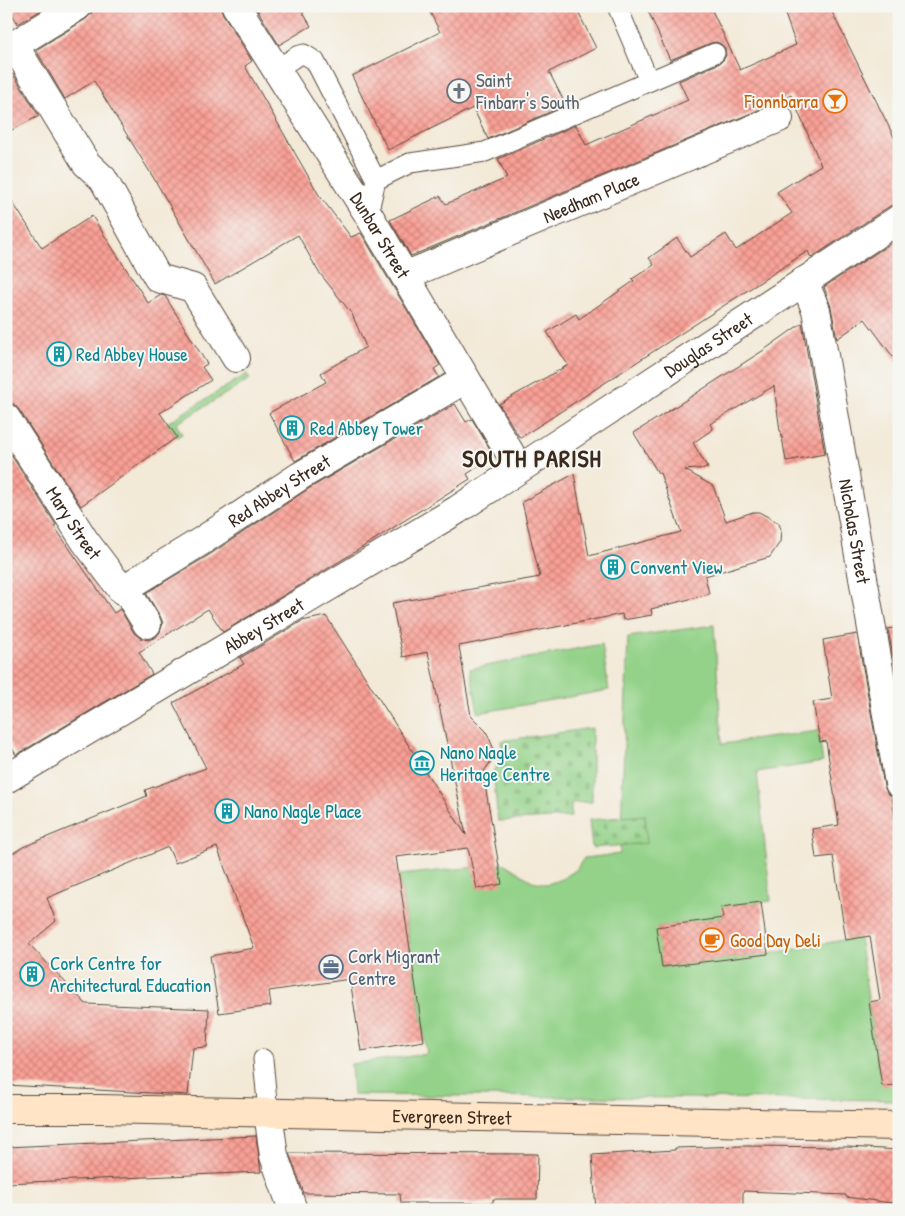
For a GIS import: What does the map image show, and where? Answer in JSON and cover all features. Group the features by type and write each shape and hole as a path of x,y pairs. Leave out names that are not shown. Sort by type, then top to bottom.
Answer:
{"main road":[{"name":"Evergreen Street","path":"6,1109 268,1112 899,1126"}],"street":[{"path":"78,6 10,48 86,163 103,179 158,278 193,288 236,358"},
{"name":"Dunbar Street","path":"236,6 368,214 519,468"},
{"name":"Needham Place","path":"405,276 779,118"},
{"name":"Douglas Street","path":"519,468 899,219"},
{"name":"Nicholas Street","path":"804,280 816,310 899,783"},
{"name":"Red Abbey Street","path":"122,590 200,542 300,476 466,379"},
{"name":"Mary Street","path":"6,418 85,541 122,590 128,593 147,624"},
{"name":"Abbey Street","path":"6,779 457,510 519,468"},
{"path":"268,1112 274,1156 293,1210"}],"lane":[{"path":"617,6 649,82"},
{"path":"376,180 410,163 485,152 715,53"},
{"path":"277,69 297,56 304,54 315,61 376,180 368,214"},
{"path":"263,1059 268,1112"}],"green space":[{"path":"247,374 250,379 176,424 182,434 177,437 167,423"},
{"path":"714,625 722,744 818,731 823,762 757,772 771,901 722,907 723,918 657,927 662,967 768,954 859,937 879,1072 899,1070 899,1100 353,1095 351,1064 427,1054 399,875 505,864 532,881 547,884 562,879 576,870 584,858 620,854 628,637"},
{"path":"602,644 609,690 478,713 470,669"},
{"path":"592,728 592,802 571,803 571,817 498,821 493,772 502,755 501,741"},
{"path":"645,815 647,843 592,848 589,820"}],"building":[{"path":"7,6 48,6 18,24"},
{"path":"94,6 220,6 252,61 245,66 319,195 351,237 361,233 440,365 434,369 439,377 295,461 269,413 326,382 321,373 366,347 352,314 318,271 298,235 215,284 156,182 94,81 65,99 36,50 86,19 91,14"},
{"path":"255,6 299,6 311,26 279,45"},
{"name":"Saint Finbarr's South","path":"427,6 575,6 596,48 549,72 566,105 488,139 473,108 388,150 352,76 440,32"},
{"path":"646,6 710,6 740,70 796,45 782,6 829,6 899,147 899,203 890,206 811,258 808,251 520,438 499,404 568,365 547,332 576,314 579,319 634,281 632,279 654,265 649,258 677,238 690,257 726,234 736,250 792,213 777,192 821,165 791,95 411,256 390,220 440,196 446,204 507,178 498,159 576,125 586,145 688,100 679,81 720,63 726,55 725,48 716,42 711,43 670,60"},
{"path":"13,74 39,116 6,133 6,79"},
{"path":"6,192 42,248 92,216 148,303 161,295 165,296 207,364 202,367 211,380 160,413 177,437 81,506 19,410 14,404 6,403"},
{"path":"899,238 899,365 865,319 837,339 831,307 824,287"},
{"path":"802,323 825,454 786,461 774,386 710,424 713,429 693,443 708,468 685,470 713,486 726,521 753,512 759,512 779,523 781,530 780,542 770,557 705,576 709,594 651,609 652,615 623,620 622,614 459,646 471,716 486,731 496,754 483,773 502,884 477,889 468,848 396,857 424,1041 361,1051 350,979 269,991 271,1006 219,1013 210,956 254,948 217,847 175,863 168,847 47,898 56,921 29,944 86,1004 209,1009 207,1047 193,1048 188,1095 6,1085 6,857 23,847 147,796 145,790 206,768 173,703 244,664 240,658 302,621 326,616 466,835 428,652 403,657 392,603 540,577 522,502 574,474 589,556 681,532 660,473 658,473 634,433 764,350"},
{"path":"455,404 466,422 472,419 493,454 487,458 489,460 467,474 470,479 223,632 208,609 139,652 152,674 16,755 6,737 6,447 56,525 54,526 114,613 120,609 134,633 140,638 148,640 156,637 163,623 146,593 209,555 308,489"},
{"path":"899,627 899,691 888,629"},
{"path":"857,634 884,786 887,793 892,796 899,851 899,1085 882,1086 869,1002 880,1000 870,936 846,940 833,856 816,858 812,829 839,825 826,741 820,742 813,702 832,699 823,640"},
{"name":"Good Day Deli","path":"761,902 768,954 662,967 656,927 723,918 721,907"},
{"path":"256,1136 261,1172 6,1183 6,1147"},
{"path":"744,1146 848,1147 899,1150 899,1204 846,1197 846,1195 743,1191 743,1210 596,1210 592,1155 675,1150 675,1148"},
{"path":"289,1153 538,1154 537,1199 493,1199 493,1203 401,1203 400,1194 304,1193"}],"place":[{"name":"Saint Finbarr's South","path":"459,91"},
{"name":"Fionnbarra","path":"835,101"},
{"name":"Red Abbey House","path":"59,354"},
{"name":"Red Abbey Tower","path":"292,428"},
{"name":"Convent View","path":"613,567"},
{"name":"Nano Nagle Heritage Centre","path":"422,763"},
{"name":"Nano Nagle Place","path":"227,811"},
{"name":"Good Day Deli","path":"712,940"},
{"name":"Cork Migrant Centre","path":"331,967"},
{"name":"Cork Centre for Architectural Education","path":"32,974"}],"district":[{"name":"SOUTH PARISH","path":"532,458"}]}
